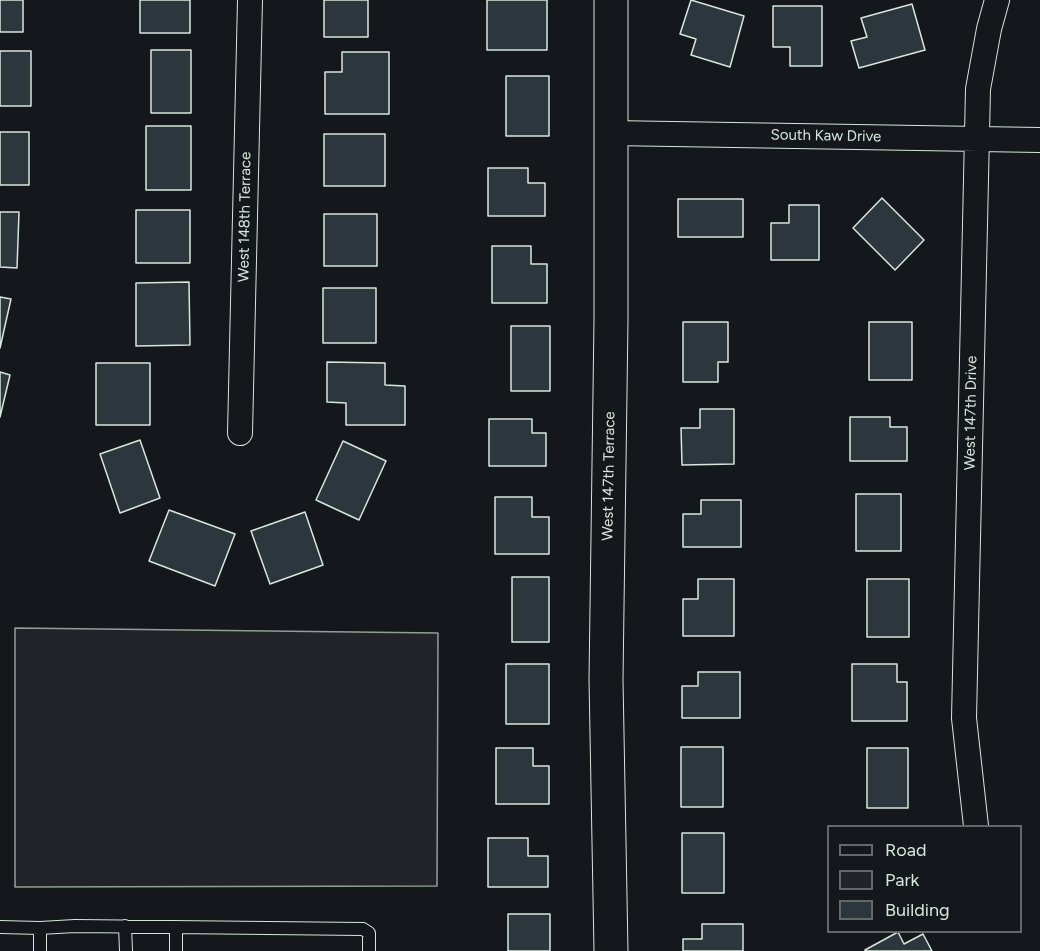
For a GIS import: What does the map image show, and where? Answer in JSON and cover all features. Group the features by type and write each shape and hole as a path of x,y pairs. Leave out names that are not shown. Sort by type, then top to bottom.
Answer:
{"street":[{"name":"West 148th Terrace","path":"240,434 250,0"},
{"name":"West 147th Terrace","path":"610,951 606,679 611,0"},
{"name":"West 147th Drive","path":"976,825 964,718 978,89 997,0"},
{"name":"South Kaw Drive","path":"611,133 1040,140"}],"lane":[{"path":"125,926 126,951"},
{"path":"0,927 363,928 369,933 369,951"},
{"path":"176,927 176,951"},
{"path":"40,928 40,951"}],"green space":[{"path":"15,628 438,633 437,886 15,887"}],"building":[{"path":"0,0 23,0 23,32 0,32"},
{"path":"140,0 190,0 190,33 140,33"},
{"path":"324,0 368,0 368,37 324,37"},
{"path":"487,0 547,0 547,50 487,50"},
{"path":"691,0 744,16 730,67 691,55 696,39 680,34"},
{"path":"912,4 925,50 859,68 851,41 867,37 861,18"},
{"path":"773,6 822,6 822,66 790,66 790,47 773,47"},
{"path":"151,50 191,50 191,113 151,113"},
{"path":"0,51 31,51 31,106 0,106"},
{"path":"342,52 389,52 389,114 325,114 325,72 342,72"},
{"path":"506,76 549,76 549,136 506,136"},
{"path":"146,126 191,126 191,190 146,190"},
{"path":"0,132 29,132 29,185 0,185"},
{"path":"324,134 385,134 385,186 324,186"},
{"path":"488,168 528,168 528,183 545,183 545,216 488,216"},
{"path":"882,198 924,240 895,270 853,228"},
{"path":"678,199 743,199 743,237 678,237"},
{"path":"789,205 819,205 819,260 771,260 771,223 789,223"},
{"path":"136,210 190,210 190,263 136,263"},
{"path":"0,212 19,212 17,268 0,267"},
{"path":"324,214 377,214 377,266 324,266"},
{"path":"492,246 531,246 531,264 547,264 547,303 492,303"},
{"path":"189,282 190,345 136,346 136,283"},
{"path":"323,288 376,288 376,343 323,343"},
{"path":"0,297 11,299 0,348"},
{"path":"683,322 728,322 728,362 718,362 718,382 683,382"},
{"path":"869,322 912,322 912,380 869,380"},
{"path":"511,326 550,326 550,391 511,391"},
{"path":"327,362 385,363 385,385 405,386 405,425 346,425 346,403 327,402"},
{"path":"96,363 150,363 150,425 96,425"},
{"path":"0,372 10,375 0,417"},
{"path":"700,409 734,409 734,464 682,465 681,428 700,428"},
{"path":"850,417 890,417 890,427 907,427 907,461 850,461"},
{"path":"489,419 532,419 532,433 546,433 546,466 489,466"},
{"path":"140,440 160,498 120,513 100,454"},
{"path":"343,441 386,461 359,520 316,500"},
{"path":"856,494 901,494 901,551 856,551"},
{"path":"495,497 532,497 532,517 549,517 549,554 495,554"},
{"path":"701,500 741,500 741,547 683,547 683,514 701,514"},
{"path":"169,510 235,534 215,586 149,561"},
{"path":"305,512 323,565 270,584 251,531"},
{"path":"512,577 549,577 549,642 512,642"},
{"path":"698,579 734,579 734,636 683,636 683,599 698,599"},
{"path":"867,579 909,579 909,637 867,637"},
{"path":"506,664 549,664 549,724 506,724"},
{"path":"852,664 897,664 897,682 907,682 907,721 852,721"},
{"path":"698,672 740,672 740,718 682,718 682,686 698,686"},
{"path":"681,747 723,747 723,807 681,807"},
{"path":"496,748 533,748 533,766 549,766 549,804 496,804"},
{"path":"867,748 908,748 908,808 867,808"},
{"path":"682,833 724,833 724,893 682,893"},
{"path":"488,838 528,838 528,856 548,856 548,887 488,887"},
{"path":"508,914 550,914 550,951 508,951"},
{"path":"702,924 743,924 743,951 683,951 683,939 702,939"},
{"path":"898,933 904,944 923,934 932,951 865,951"}]}
